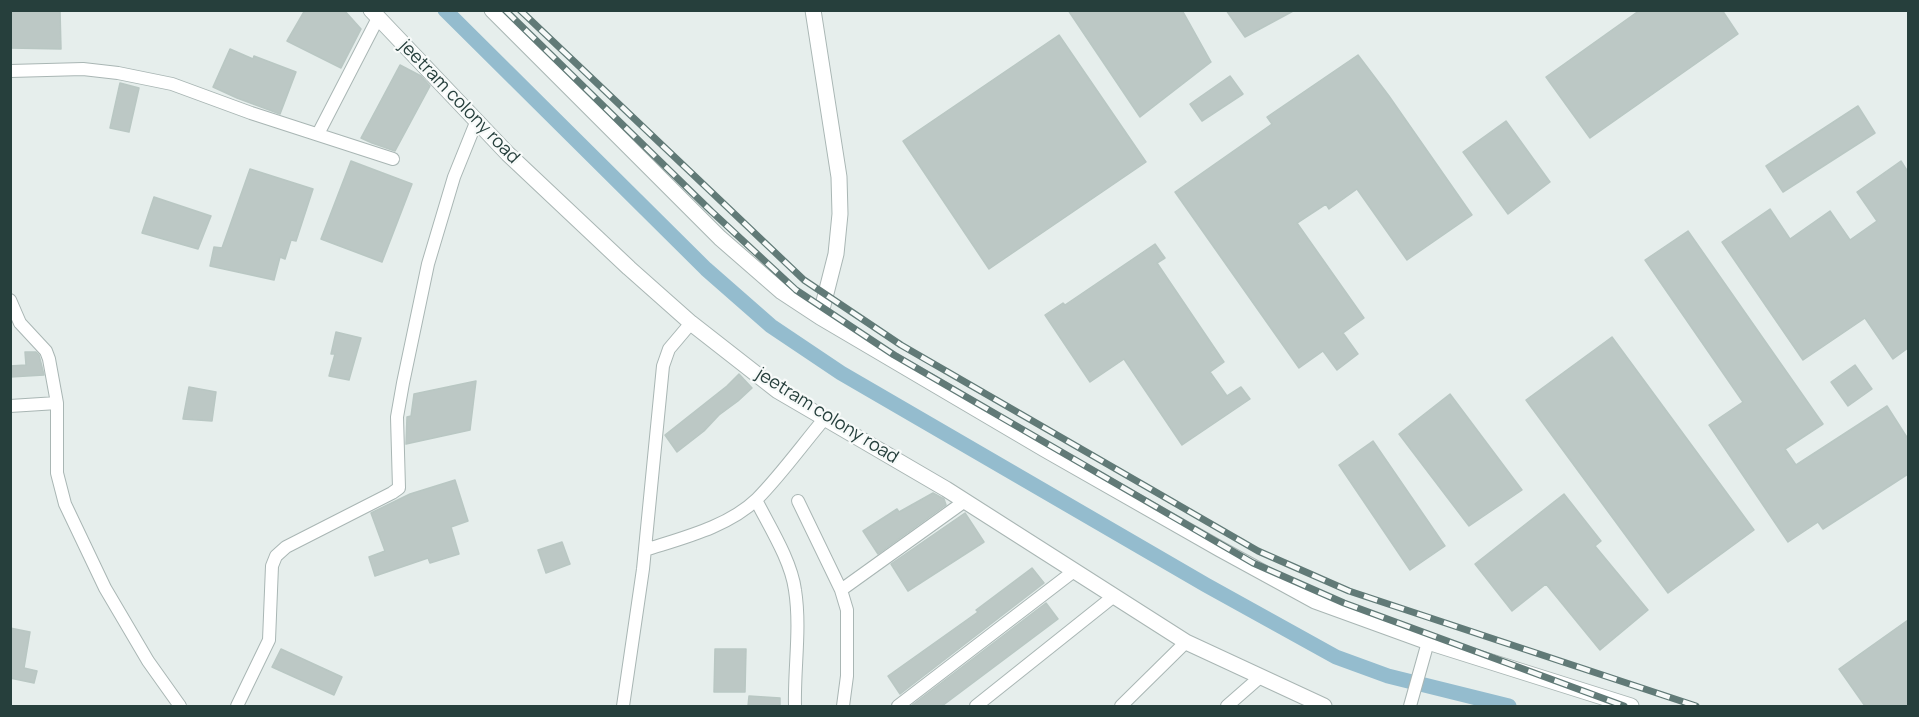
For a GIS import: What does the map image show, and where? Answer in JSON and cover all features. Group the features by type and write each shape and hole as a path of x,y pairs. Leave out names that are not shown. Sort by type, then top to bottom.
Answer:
{"street":[{"path":"492,10 720,238 782,292 820,317 1046,450 1315,601 1426,647 1631,706"},
{"path":"813,10 839,177 840,205 836,254 820,317"},
{"path":"318,134 374,14"},
{"name":"jeetram colony road","path":"374,14 539,183 691,323 778,391 966,501 1186,642 1259,678 1324,706"},
{"path":"10,71 83,69 118,73 172,84 393,159"},
{"path":"237,706 270,640 272,566 276,556 286,547 399,488 397,417 421,296 428,264 454,177 477,120"},
{"path":"10,300 20,323 46,351 57,403 57,473 65,504 119,611 148,661 180,706"},
{"path":"622,706 645,550 663,366 669,349 691,323"},
{"path":"10,406 57,403"},
{"path":"645,550 700,531 729,518 756,500 825,418"},
{"path":"756,500 783,554 795,588 798,706"},
{"path":"798,501 841,590 847,610 847,676 843,706"},
{"path":"841,590 966,501"},
{"path":"898,706 1074,571"},
{"path":"976,706 1114,596"},
{"path":"1121,706 1186,642"},
{"path":"1410,706 1426,647"},
{"path":"1227,706 1259,678"}],"building":[{"path":"10,10 60,10 61,49 10,48"},
{"path":"305,10 344,10 361,29 341,68 287,41"},
{"path":"1068,10 1182,10 1211,62 1140,117"},
{"path":"1226,10 1295,10 1245,37"},
{"path":"1640,10 1722,10 1738,34 1590,138 1546,77"},
{"path":"1059,35 1146,162 989,269 903,141"},
{"path":"230,49 253,59 254,56 296,72 280,114 213,87"},
{"path":"1358,55 1472,215 1407,260 1357,189 1329,209 1326,204 1297,223 1364,318 1343,333 1358,354 1337,370 1323,351 1299,368 1175,192 1272,124 1267,117"},
{"path":"400,65 421,76 430,86 395,151 361,138"},
{"path":"1230,76 1243,94 1202,121 1190,104"},
{"path":"120,83 139,88 129,132 110,128"},
{"path":"1858,106 1875,133 1783,192 1766,166"},
{"path":"1506,121 1550,182 1508,214 1463,152"},
{"path":"351,161 412,184 382,262 321,239"},
{"path":"1901,161 1908,172 1908,348 1893,359 1865,318 1803,360 1722,242 1770,209 1790,239 1830,211 1850,240 1877,221 1857,192"},
{"path":"250,169 313,189 296,241 291,240 285,259 280,257 274,280 210,266 214,247 222,248"},
{"path":"154,197 211,216 198,249 142,233"},
{"path":"1688,231 1823,424 1785,449 1796,465 1887,406 1908,439 1908,474 1823,529 1818,522 1788,542 1709,425 1743,402 1645,260"},
{"path":"1155,244 1165,258 1157,263 1224,362 1210,372 1227,396 1241,387 1250,399 1182,445 1124,359 1090,382 1045,315 1063,303 1065,305"},
{"path":"336,332 361,338 349,380 329,376 335,354 331,354"},
{"path":"1612,337 1754,530 1668,593 1526,400"},
{"path":"25,352 36,352 39,355 44,375 10,377 10,366 26,365"},
{"path":"1855,365 1872,389 1848,406 1831,382"},
{"path":"739,374 752,388 677,452 665,435"},
{"path":"476,381 470,430 406,444 407,417 411,416 414,394"},
{"path":"189,387 216,392 212,421 183,419"},
{"path":"1450,394 1522,490 1469,526 1399,434"},
{"path":"1373,441 1445,546 1410,570 1339,465"},
{"path":"455,480 468,521 451,527 459,554 430,563 428,558 375,576 369,557 385,551 371,513 410,494"},
{"path":"933,493 944,499 946,505 878,554 863,531 897,509 899,512"},
{"path":"1564,494 1601,541 1595,546 1648,610 1600,650 1546,584 1512,611 1475,564"},
{"path":"965,513 984,542 908,591 891,564"},
{"path":"562,542 570,564 546,573 538,550"},
{"path":"1032,568 1044,583 900,694 888,676 978,612 976,610"},
{"path":"1046,603 1058,619 942,706 911,706"},
{"path":"1908,620 1908,706 1865,706 1839,669"},
{"path":"10,628 30,632 24,668 37,671 34,683 10,678"},
{"path":"281,649 342,677 334,695 272,667"},
{"path":"715,649 746,649 745,692 714,692"},
{"path":"749,696 780,698 780,706 748,706"}],"waterway":[{"path":"445,10 706,269 771,326 841,373 1206,585 1336,657 1388,676 1509,706"}],"railway":[{"path":"505,10 711,211 796,290 894,355 1253,563 1344,603 1624,706"},
{"path":"520,10 804,280 901,345 1258,551 1349,591 1696,706"}]}
